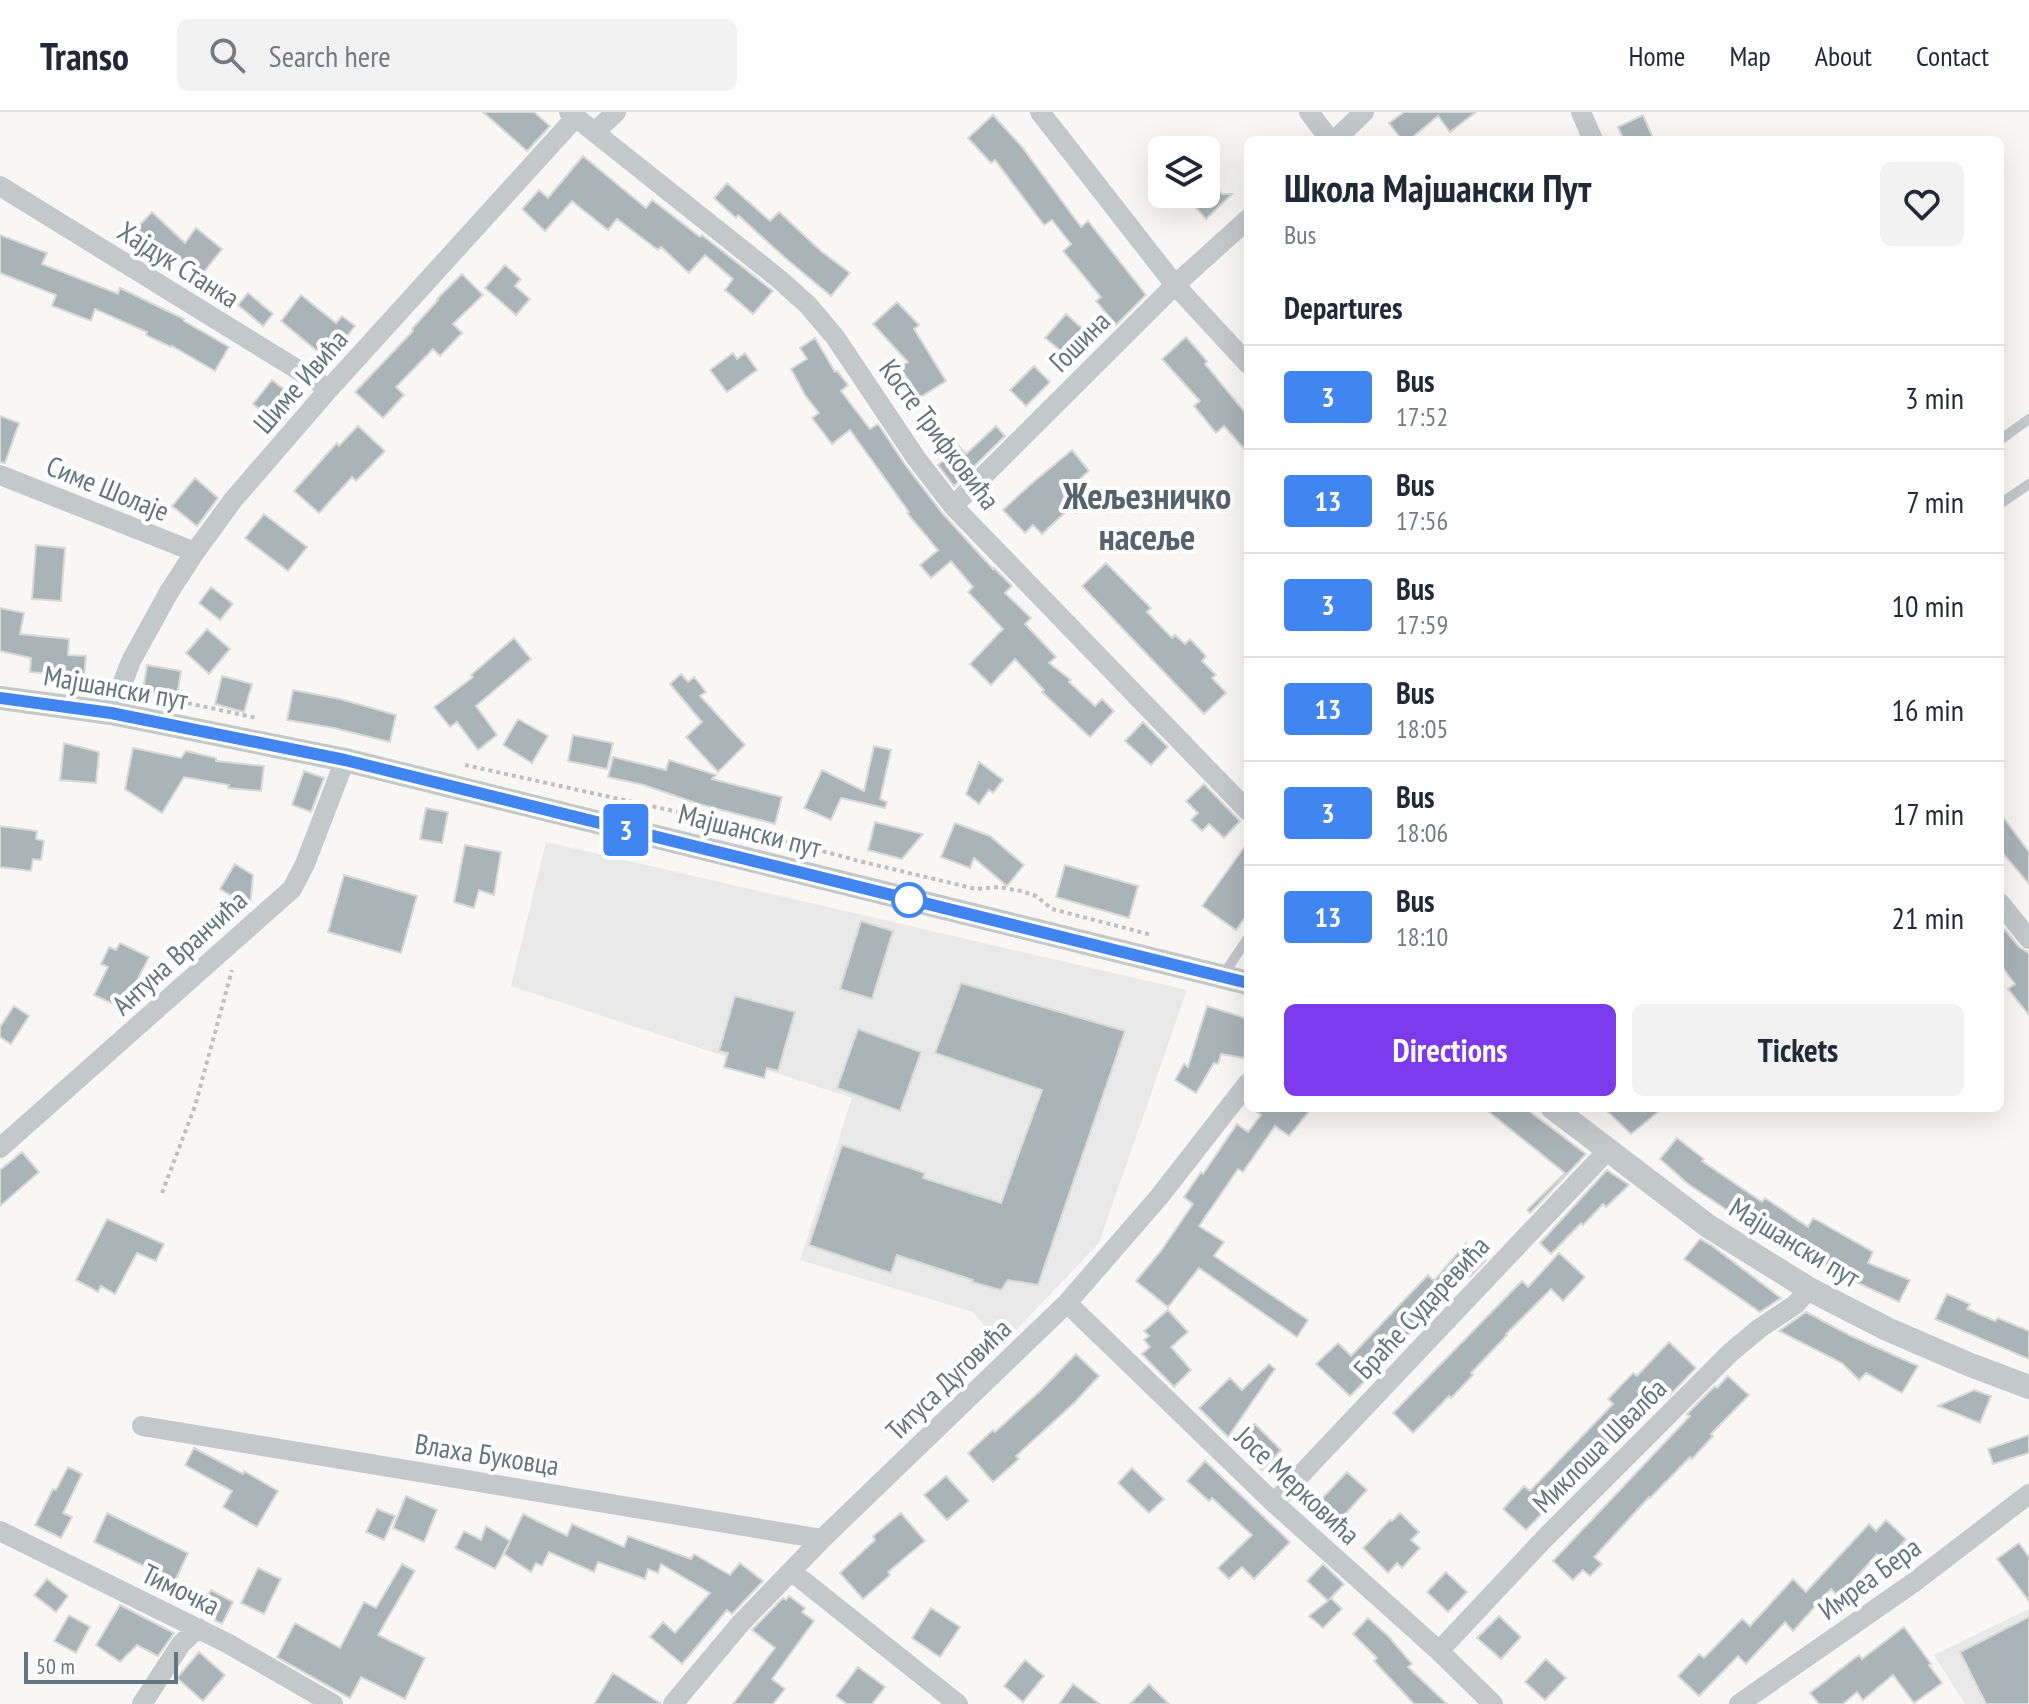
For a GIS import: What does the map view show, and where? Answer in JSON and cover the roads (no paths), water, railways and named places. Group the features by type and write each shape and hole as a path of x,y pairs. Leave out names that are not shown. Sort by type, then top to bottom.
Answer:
{"street":[{"path":"595,132 616,112"},
{"path":"1040,112 1175,285 1244,360"},
{"path":"1309,112 1330,136"},
{"path":"1337,136 1364,112"},
{"path":"1581,112 1591,136"},
{"name":"Косте Трифковића","path":"572,115 808,305 835,337 916,458 953,506 1244,807"},
{"name":"Шиме Ивића","path":"111,713 131,661 169,592 233,500 572,115"},
{"name":"Хајдук Станка","path":"0,186 329,389"},
{"name":"Гошина","path":"953,506 1175,285 1244,223"},
{"name":"Симе Шолаје","path":"0,475 195,552"},
{"name":"Мајшански пут","path":"0,698 111,713 345,760 1244,982"},
{"name":"Антуна Вранчића","path":"0,1148 292,889 305,864 345,760"},
{"path":"2004,908 2028,936"},
{"name":"Титуса Дуговића","path":"673,1704 741,1623 822,1539 1067,1303 1159,1197 1244,1088"},
{"name":"Мајшански пут","path":"1558,1112 1708,1226 1809,1289 1887,1329 2029,1387"},
{"name":"Браће Сударевића","path":"1274,1503 1608,1150"},
{"name":"Миклоша Швалба","path":"1439,1651 1545,1538 1731,1352 1796,1304 1809,1289"},
{"name":"Јосе Мерковића","path":"1067,1303 1274,1503 1439,1651 1493,1704"},
{"name":"Влаха Буковца","path":"142,1426 822,1539"},
{"name":"Имреа Бера","path":"1739,1704 1913,1583 2029,1494"},
{"name":"Тимочка","path":"0,1531 198,1628 333,1704"},
{"path":"791,1571 958,1704"},
{"path":"142,1704 181,1644 198,1628"}],"lane":[{"path":"2004,437 2029,419"},
{"path":"2004,501 2029,484"},
{"path":"1222,977 1244,944"}],"district":[{"name":"Жељезничко насеље","path":"1147,516"}]}
